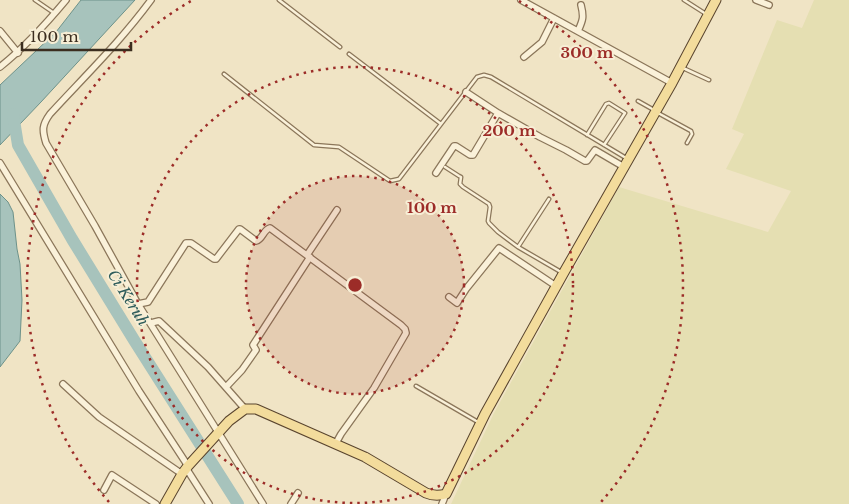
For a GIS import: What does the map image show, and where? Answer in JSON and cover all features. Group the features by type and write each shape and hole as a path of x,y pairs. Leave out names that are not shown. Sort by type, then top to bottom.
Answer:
{"main road":[{"path":"165,504 186,468 229,420 245,409 256,409 366,456 432,496 446,494 481,424 556,286 656,111 716,0"}],"street":[{"path":"0,67 18,53 66,0"},
{"path":"151,0 111,48 50,114 43,126 43,134 46,143 138,304 263,504"},
{"path":"521,0 672,82"},
{"path":"533,7 537,0"},
{"path":"756,0 769,5"},
{"path":"578,31 583,21 581,5"},
{"path":"524,57 542,42 554,18"},
{"path":"0,31 18,53"},
{"path":"466,92 540,137 585,161 595,150 626,163"},
{"path":"436,173 454,146 473,155 498,112"},
{"path":"0,163 209,504"},
{"path":"226,388 256,350 253,345 337,210"},
{"path":"138,304 148,302 186,243 191,243 216,259 238,229 256,241 259,240 266,229 270,228 405,329 406,333 374,388 336,443"},
{"path":"449,297 457,303 466,289 500,248 556,286"},
{"path":"150,323 159,321 208,367 245,409"},
{"path":"63,384 99,417 186,468"},
{"path":"104,490 112,474 156,504"},
{"path":"291,504 298,493"},
{"path":"442,504 446,494"}],"lane":[{"path":"35,0 55,14"},
{"path":"280,0 340,47"},
{"path":"684,0 708,16"},
{"path":"349,54 441,124"},
{"path":"680,67 709,80"},
{"path":"224,74 314,145 339,147 390,181 399,179 477,77 481,75 487,75 604,145 626,163"},
{"path":"638,102 692,132 687,143"},
{"path":"586,135 606,104 612,104 625,113 604,145"},
{"path":"445,167 460,176 460,184 463,187 489,204 488,223 518,247 563,274"},
{"path":"518,247 549,200"},
{"path":"416,386 481,424"}],"shaded area":[{"path":"814,0 849,0 849,504 451,504 494,413 619,187 768,232 791,191 726,169 744,134 732,129 777,20 802,28"}],"water":[{"path":"81,0 135,0 0,145 0,85 56,32"},
{"path":"0,194 8,202 13,212 20,264 22,300 20,341 0,367"}],"waterway":[{"name":"Ci Keruh","path":"13,114 18,145 72,239 238,504"}]}
